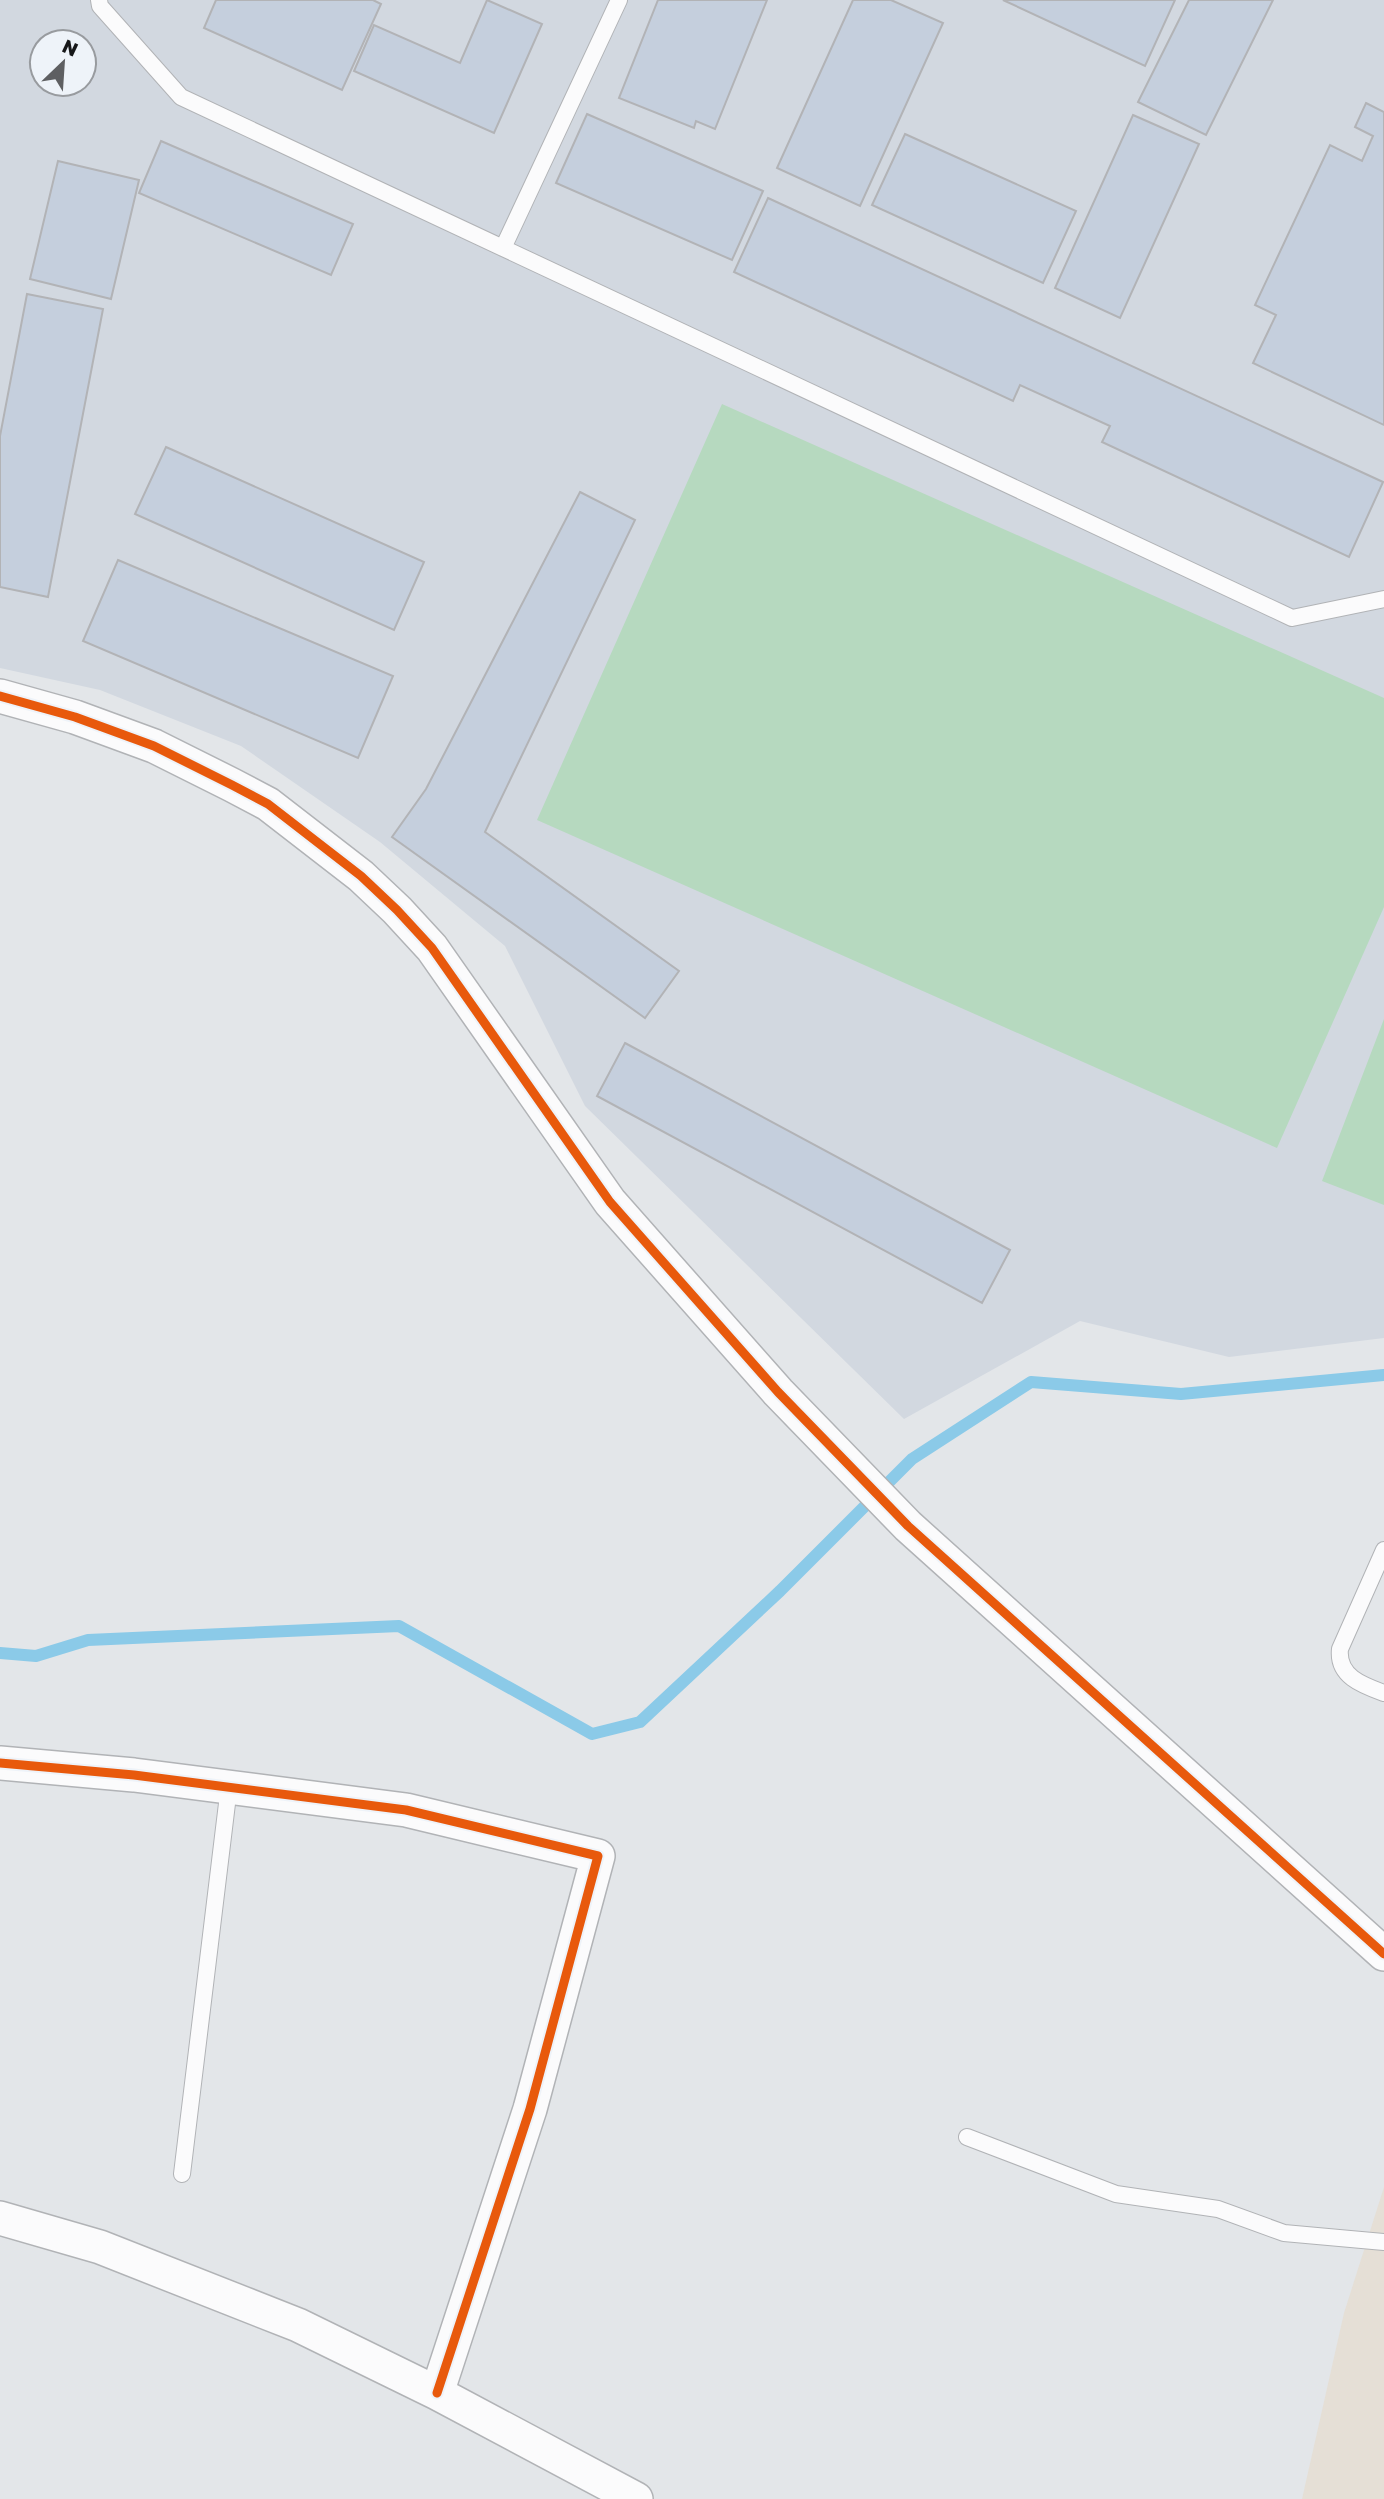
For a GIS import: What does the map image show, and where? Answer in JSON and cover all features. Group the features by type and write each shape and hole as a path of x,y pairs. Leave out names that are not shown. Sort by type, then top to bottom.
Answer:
{"street":[{"path":"0,696 75,717 143,742 232,785 268,804 361,876 397,909 432,948 610,1202 778,1392 908,1526 1384,1954"},
{"path":"0,1763 134,1775 407,1810 598,1856 530,2109 437,2393"},
{"path":"0,2218 100,2247 298,2325 437,2393 636,2499"}],"lane":[{"path":"99,0 100,6 181,97 1292,618 1384,599"},
{"path":"503,248 619,0"},
{"path":"1384,1550 1340,1649 1339,1657 1346,1674 1384,1693"},
{"path":"182,2174 229,1787"},
{"path":"967,2137 1116,2194 1217,2208 1284,2233 1384,2242"}],"shaded area":[{"path":"0,0 1384,0 1384,1338 1229,1357 1080,1321 904,1419 585,1106 505,946 380,842 241,746 100,690 0,668"},
{"path":"1384,2187 1384,2499 1302,2499 1344,2313"}],"green space":[{"path":"722,404 1384,698 1384,907 1277,1148 537,820"},
{"path":"1384,1019 1384,1205 1322,1181"}],"building":[{"path":"216,0 373,0 381,4 342,90 204,28"},
{"path":"487,0 542,24 494,133 354,71 374,25 460,63"},
{"path":"658,0 767,0 715,129 696,121 694,128 619,98"},
{"path":"853,0 891,0 943,23 860,206 777,168"},
{"path":"1003,0 1175,0 1145,66"},
{"path":"1189,0 1273,0 1206,135 1138,102"},
{"path":"1366,103 1384,112 1384,425 1253,363 1276,315 1255,305 1330,145 1362,161 1373,136 1355,127"},
{"path":"587,114 763,191 732,260 556,183"},
{"path":"1133,115 1199,144 1120,318 1055,288"},
{"path":"905,134 1076,211 1043,283 872,205"},
{"path":"161,141 353,224 331,275 139,193"},
{"path":"58,161 139,180 111,299 30,279"},
{"path":"768,198 1383,482 1349,557 1102,442 1110,426 1020,385 1013,401 734,272"},
{"path":"27,294 103,309 48,597 0,587 0,436"},
{"path":"166,447 424,562 394,630 135,514"},
{"path":"580,492 635,520 485,832 679,971 645,1018 392,837 426,789"},
{"path":"118,560 393,676 358,758 83,641"},
{"path":"625,1043 1010,1250 982,1303 597,1096"}],"waterway":[{"path":"0,1653 36,1656 88,1640 399,1626 592,1734 640,1722 780,1591 912,1459 1031,1382 1181,1394 1384,1375"}],"cycle path":[{"path":"0,696 75,717 154,746 268,804 361,876 432,948 610,1202 778,1392 908,1526 1384,1954"},
{"path":"0,1763 134,1775 406,1810 598,1856 530,2109 437,2393"}]}
